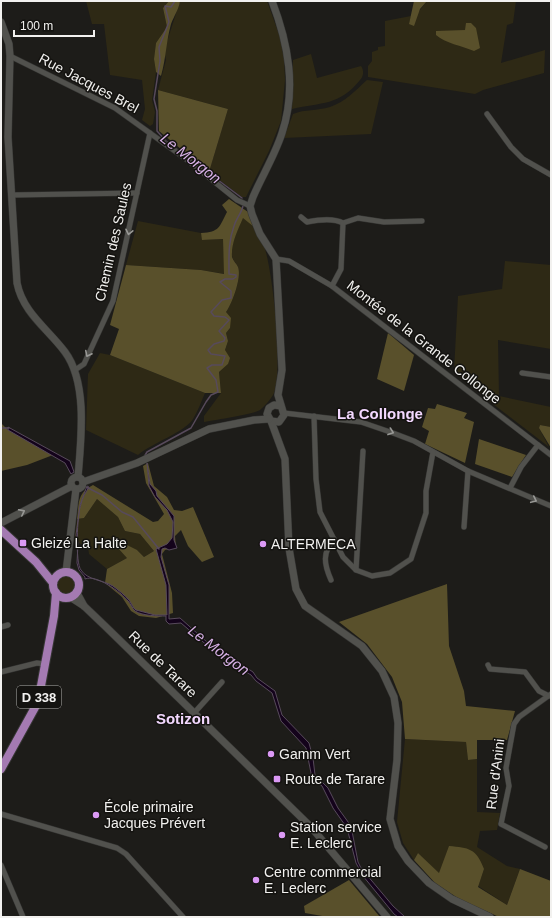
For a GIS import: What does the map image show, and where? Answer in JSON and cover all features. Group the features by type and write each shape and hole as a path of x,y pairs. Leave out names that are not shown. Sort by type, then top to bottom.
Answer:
{"main road":[{"path":"1,530 55,579 56,593 71,596 79,585 77,578 72,573 66,572 55,579"},
{"name":"D 338","path":"1,769 38,702 54,616 56,593"},
{"name":"D 338","path":"54,616 71,596"}],"street":[{"path":"272,1 282,27 288,57 290,78 287,113 282,132 250,206 260,234 276,259 282,370 278,395 267,414 285,459 289,548 296,589 305,606 362,646 382,671 394,697 398,723 397,760 390,819 398,846 408,861 429,883 452,899 490,917"},
{"path":"1,22 7,38 10,56 8,137 17,283 22,299 32,314 66,353 75,370 80,398 80,480 82,487 74,488 1,523"},
{"name":"Rue Jacques Brel","path":"10,56 115,108 237,200 250,206"},
{"path":"487,114 511,147 523,159 551,175"},
{"name":"Chemin des Saules","path":"75,370 84,364 113,300 150,134"},
{"path":"12,195 137,193"},
{"path":"301,217 306,222 315,220 339,221 343,223 358,218 384,222 422,221"},
{"path":"332,286 341,269 343,223"},
{"name":"Montée de la Grande Collonge","path":"276,259 289,261 332,286 551,455"},
{"path":"522,373 551,377"},
{"path":"278,395 282,413 279,426 279,441"},
{"path":"271,407 282,413 362,422 414,441 468,471 551,506"},
{"path":"254,420 271,407"},
{"path":"66,572 74,488 72,480 80,480 137,463 209,429 254,420 270,420 277,422 282,413"},
{"path":"314,416 316,479 320,512 343,556 356,570 372,576 390,574 411,559 426,513 426,491 433,452"},
{"path":"510,488 521,467 538,445"},
{"path":"356,570 363,451"},
{"path":"464,527 468,471"},
{"path":"331,580 325,566 324,556 328,546 334,539"},
{"name":"Rue de Tarare","path":"71,596 84,606 195,712 311,827 386,917"},
{"path":"1,627 8,625"},
{"path":"1,672 37,663 45,664"},
{"path":"488,665 490,669 525,672 539,691 550,695"},
{"path":"195,712 222,682"},
{"name":"Rue d'Anini","path":"545,847 501,824 509,786 506,768 514,724 519,716 550,695"},
{"path":"1,814 117,848 126,854 183,917"},
{"path":"1,865 23,917"}],"shaded area":[{"path":"86,1 169,1 163,8 167,27 156,43 154,59 156,72 152,100 155,112 153,124 150,126 142,120 145,109 142,80 110,75 104,24 92,24"},
{"path":"169,1 180,1 178,10 171,24 161,76 156,72 154,59 156,43 167,27 163,8"},
{"path":"180,1 267,1 280,37 284,59 285,80 281,121 269,151 246,197 242,197 209,172 228,109 158,90 166,60 164,51"},
{"path":"414,1 427,1 420,9 414,26 409,24"},
{"path":"427,1 516,1 513,23 507,25 501,63 545,50 544,73 483,90 475,94 368,77 368,66 372,61 372,52 378,50 378,47 385,46 385,21 411,16 409,24"},
{"path":"466,23 471,23 476,28 480,48 474,51 449,42 436,35 436,31 465,30"},
{"path":"311,54 317,78 361,66 363,75 345,95 337,99 321,104 292,109 293,60"},
{"path":"367,80 383,82 371,134 284,138 293,114 335,105 350,96"},
{"path":"158,90 228,109 209,172 159,131"},
{"path":"229,199 248,212 254,227 243,218 235,237 232,252 233,260 238,267 239,277 231,303 226,312 231,318 230,328 226,333 228,341 225,350 230,358 228,364 219,372 221,393 205,393 110,355 119,329 110,325 126,265 201,270 224,274 223,239 202,240 201,233 218,228 227,212 222,205"},
{"path":"243,217 259,235 267,255 276,318 277,381 273,395 260,410 204,422 204,416 221,393 219,372 228,364 225,350 228,341 226,333 230,328 226,312 236,290 239,277 239,271 232,256 232,251 235,236"},
{"path":"138,221 201,233 203,240 223,239 225,274 201,270 126,265"},
{"path":"505,261 551,265 551,349 498,340 499,396 551,407 551,427 540,425 539,428 549,447 493,404 454,371 458,296 502,289"},
{"path":"388,333 414,355 404,391 377,379"},
{"path":"100,353 110,355 205,393 193,419 189,424 176,433 151,446 138,455 86,430 88,374"},
{"path":"437,404 467,413 464,418 474,422 465,463 425,444 429,431 422,427 428,408 435,409"},
{"path":"1,423 8,430 53,455 27,465 1,471"},
{"path":"540,425 551,427 551,448 539,428"},
{"path":"479,439 526,455 512,477 475,464"},
{"path":"148,463 154,486 167,497 174,510 182,511 193,507 214,557 202,562 188,546 181,530 175,536 176,547 165,550 162,554 172,593 173,613 156,618 139,616 131,611 122,597 105,583 107,569 127,558 118,548 119,541 137,550 144,557 154,551 140,534 125,531 118,517 97,499 84,518 77,519 81,495 93,485 153,522 158,521 164,514 146,483 143,466"},
{"path":"97,499 118,517 125,531 140,534 154,551 144,557 137,550 127,558 107,569 89,554 88,547 74,541 77,519 84,518"},
{"path":"62,576 70,576 75,581 73,592 70,594 62,594 57,589 57,581"},
{"path":"447,584 449,646 464,691 466,706 515,711 507,740 477,740 477,759 468,760 466,742 405,739 402,702 392,677 367,644 339,622"},
{"path":"405,739 466,742 468,760 477,759 477,812 500,813 497,830 480,831 477,847 507,866 520,869 507,905 478,886 484,869 439,874 418,853 414,860 403,843 397,822"},
{"path":"449,846 462,847 475,853 484,869 478,887 507,905 520,869 551,881 551,917 499,917 461,900 436,884 414,860 418,853 439,873"},
{"path":"349,880 380,917 328,917 305,913 304,906"}],"water":[{"path":"8,427 70,461 74,472 71,474 65,463 8,430"},
{"path":"147,463 150,484 156,491 157,496 174,516 174,540 177,548 169,550 165,548 162,549 161,557 169,585 169,619 180,618 207,642 253,672 257,678 275,691 282,715 309,743 315,775 328,788 338,808 351,826 358,862 361,868 393,906 405,917 398,917 394,914 363,876 356,863 347,828 333,808 322,786 312,778 306,748 281,721 272,693 256,681 251,675 216,653 181,623 169,624 166,621 166,616 154,616 138,613 135,611 125,597 102,581 113,586 129,600 136,610 155,615 167,615 166,585 156,549 167,544 172,538 173,522 167,510 155,497 149,486"},
{"path":"87,486 89,487 84,495 80,509 77,540 76,535 80,505"},
{"path":"78,552 79,566 81,570 93,579 85,579 79,570 77,563"}],"waterway":[{"name":"Le Morgon","path":"175,1 171,7 165,6 169,22 159,47 160,61 154,99 157,111 157,131 166,141 242,198"},
{"name":"Le Morgon","path":"144,457 147,452 191,428 211,395 218,392 216,380 207,368 212,365 222,365 225,356 211,354 208,350 214,344 224,341 225,338 219,331 229,320 225,317 214,316 211,312 222,300 231,298 231,291 220,282 225,279 233,279 236,277 236,275 229,274 230,244 235,223 243,206"},
{"path":"1,428 9,428"},
{"path":"86,487 102,495 122,512 133,517 159,549"}],"place":[{"name":"Gleizé La Halte","path":"23,543"},
{"name":"ALTERMECA","path":"263,544"},
{"name":"Gamm Vert","path":"271,754"},
{"name":"Route de Tarare","path":"277,779"},
{"name":"École primaire Jacques Prévert","path":"96,815"},
{"name":"Station service E. Leclerc","path":"282,835"},
{"name":"Centre commercial E. Leclerc","path":"256,880"}],"district":[{"name":"La Collonge","path":"380,413"},
{"name":"Sotizon","path":"183,718"}]}
